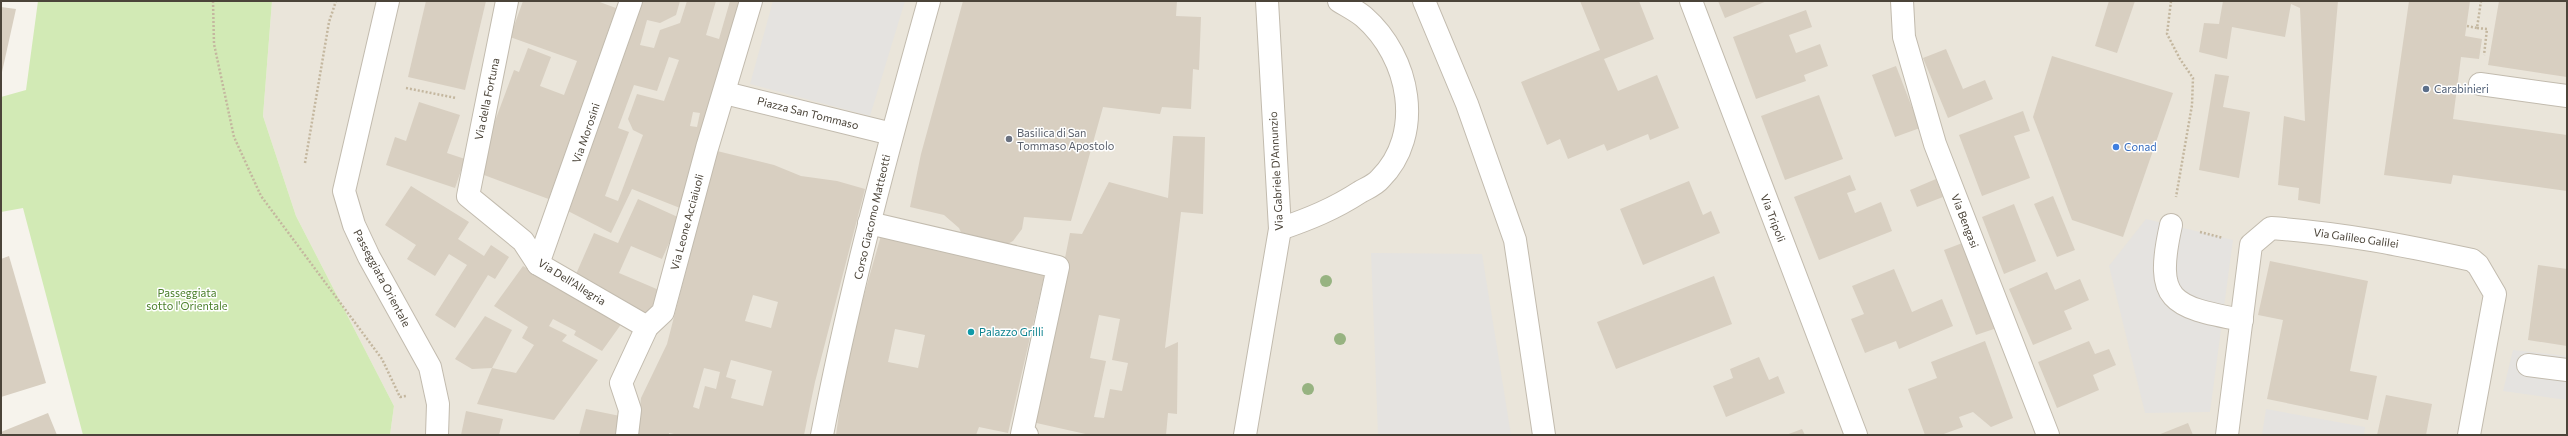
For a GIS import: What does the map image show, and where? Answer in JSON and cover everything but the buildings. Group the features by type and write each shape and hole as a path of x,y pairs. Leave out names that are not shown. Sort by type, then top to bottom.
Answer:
{"street":[{"name":"Passeggiata Orientale","path":"388,1 344,191 354,225 369,257 430,367 438,404 437,435"},
{"name":"Via della Fortuna","path":"468,196 507,1"},
{"name":"Via Morosini","path":"538,264 631,1"},
{"name":"Via Leone Acciaiuoli","path":"627,435 630,410 621,383 648,327 663,312 707,148 725,93 751,1"},
{"name":"Corso Giacomo Matteotti","path":"822,435 833,379 869,223 929,1"},
{"name":"Via Gabriele D'Annunzio","path":"1245,435 1280,229 1267,1"},
{"path":"1339,1 1364,17 1388,46"},
{"path":"1280,229 1340,206 1379,180 1395,162 1406,135 1409,117 1406,94 1370,1"},
{"path":"1424,1 1467,104 1515,240 1544,435"},
{"name":"Via Tripoli","path":"1690,1 1856,435"},
{"name":"Via Bengasi","path":"1902,1 1904,37 1935,144 2048,435"},
{"path":"2480,84 2567,96"},
{"name":"Piazza San Tommaso","path":"725,93 892,134"},
{"name":"Via Dell'Allegria","path":"468,196 523,241 538,264 648,327"},
{"path":"869,223 1058,268 1022,434 1027,435"},
{"path":"2171,225 2163,267 2165,281 2170,294 2179,302 2194,310 2242,320"},
{"name":"Via Galileo Galilei","path":"2251,244 2270,228 2328,232 2379,239 2472,260 2478,265 2495,294 2469,435"},
{"path":"2227,435 2251,244"},
{"path":"2528,365 2567,370"}],"path":[{"path":"213,1 214,44 234,137 261,196 382,359 400,396 410,395"},
{"path":"305,163 329,22 336,1"},
{"path":"2171,1 2166,34 2193,78 2192,105 2171,225 2251,244"},
{"path":"2477,28 2482,1"},
{"path":"2467,26 2487,29 2480,84"},
{"path":"406,88 486,104"}],"shaded area":[{"path":"272,1 2567,1 2567,435 390,435 394,406 296,216 263,116"},
{"path":"773,1 905,1 870,116 750,84"},
{"path":"2146,219 2233,240 2210,412 2145,413 2109,266"},
{"path":"1371,253 1482,254 1511,435 1378,435"},
{"path":"2513,350 2567,356 2567,400 2503,391"},
{"path":"2266,409 2365,427 2364,435 2262,435"}],"green space":[{"name":"Passeggiata sotto l'Orientale","path":"38,1 272,1 263,116 296,216 394,406 390,435 83,435 23,208 1,212 1,97 26,90"}],"place":[{"name":"Carabinieri","path":"2426,89"},
{"name":"Basilica di San Tommaso Apostolo","path":"1009,139"},
{"name":"Conad","path":"2116,147"},
{"name":"Palazzo Grilli","path":"971,332"}]}
